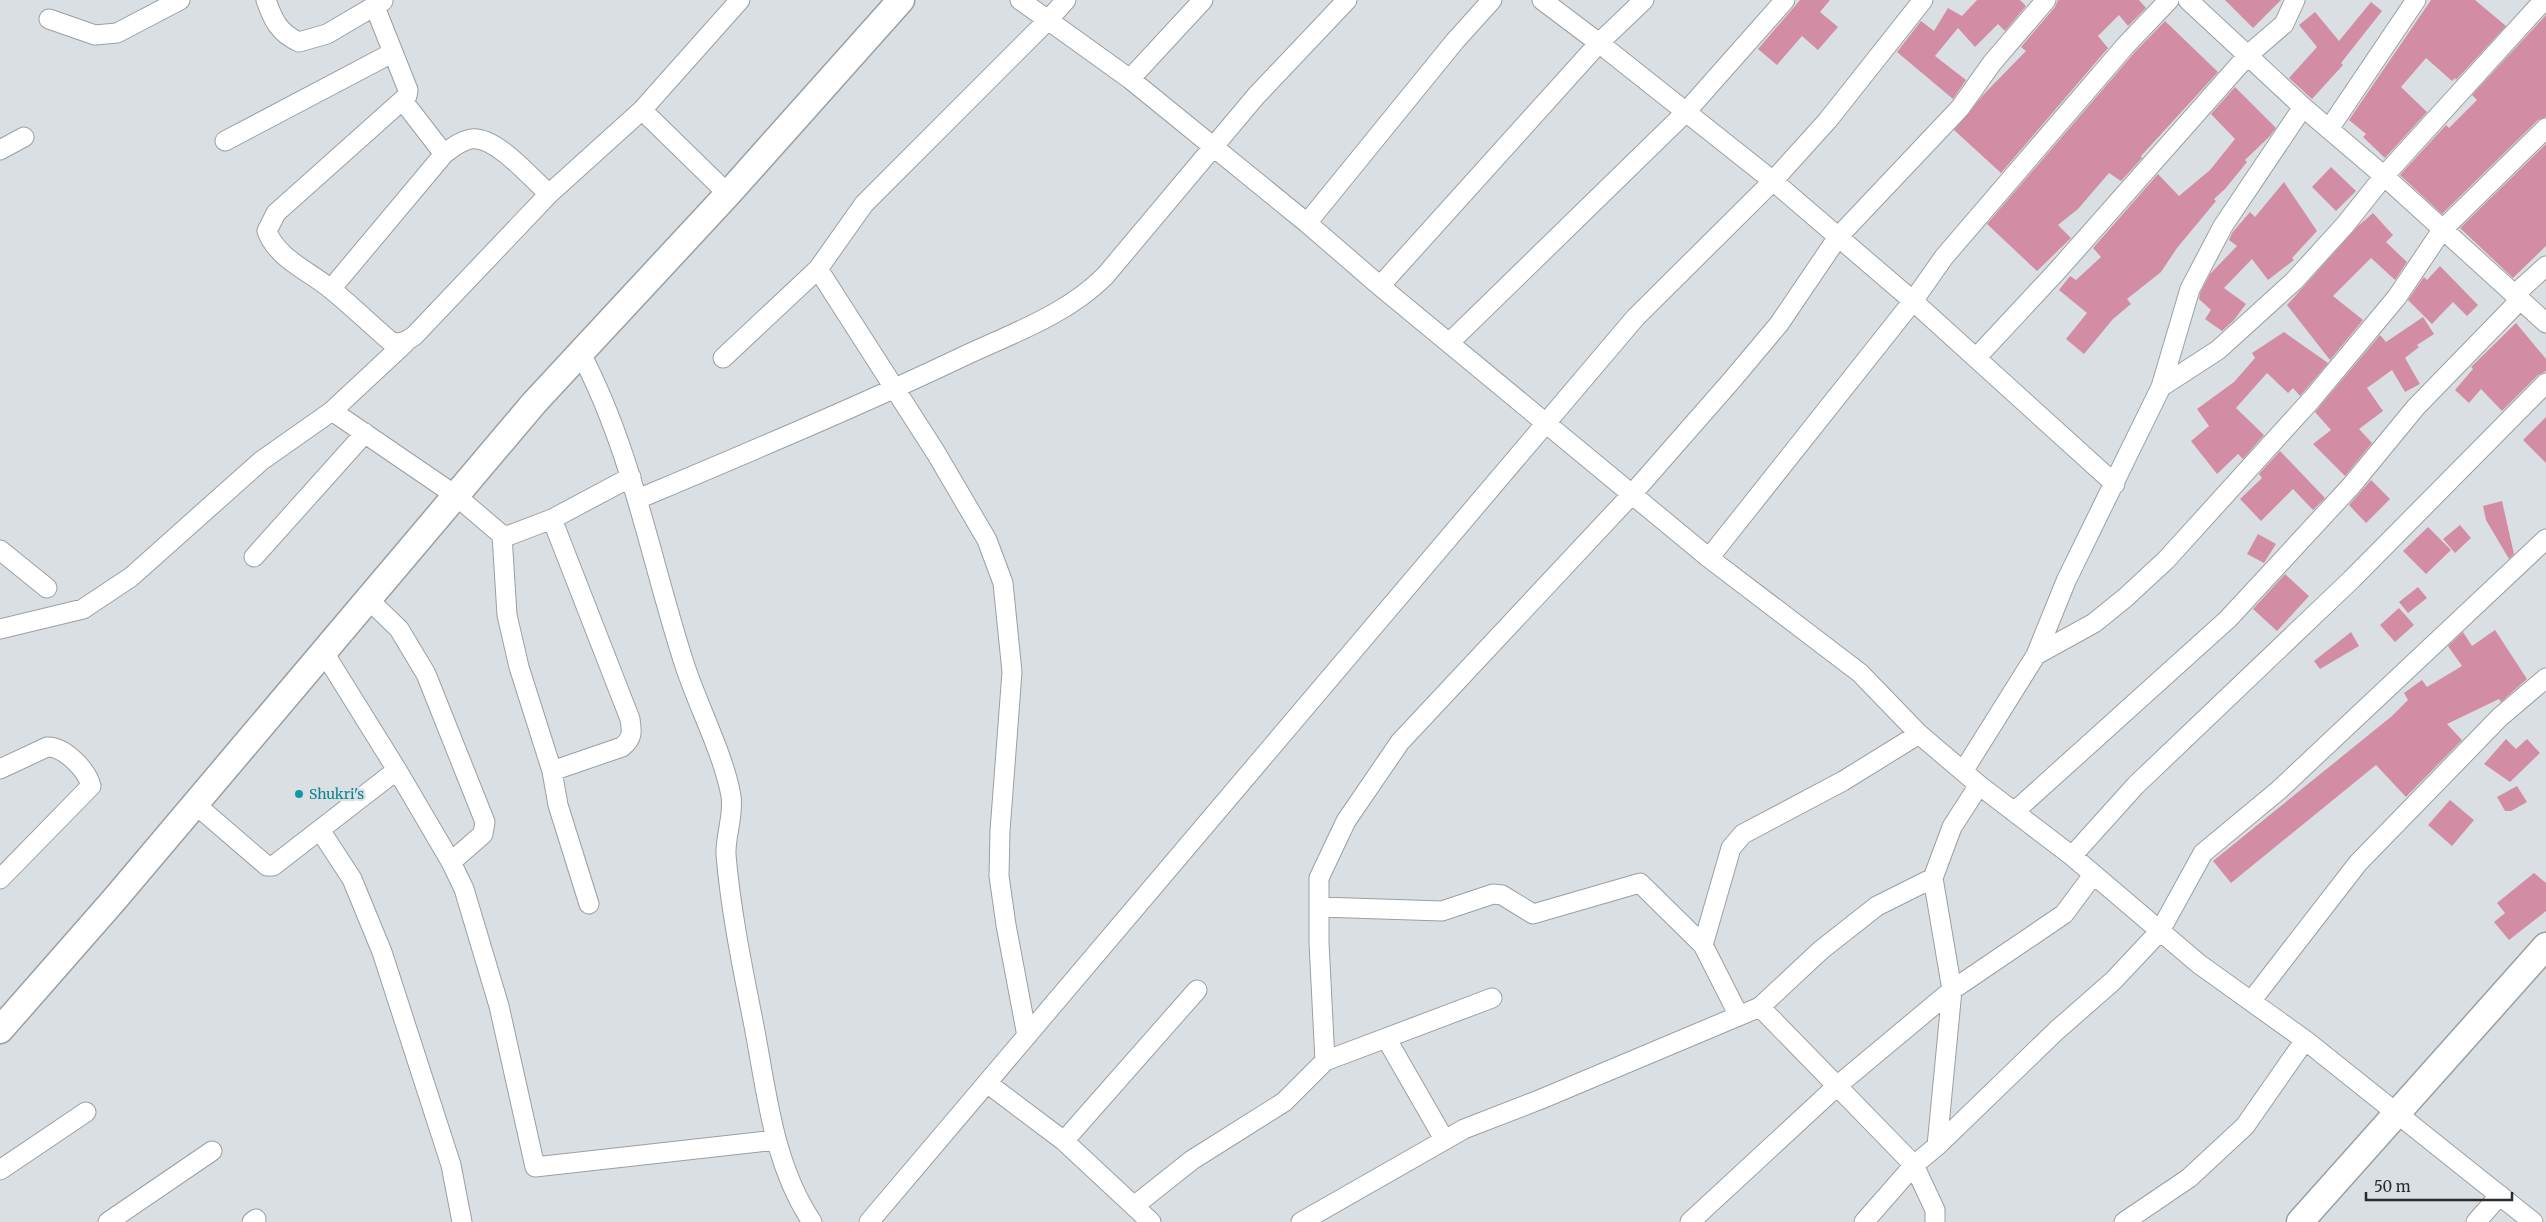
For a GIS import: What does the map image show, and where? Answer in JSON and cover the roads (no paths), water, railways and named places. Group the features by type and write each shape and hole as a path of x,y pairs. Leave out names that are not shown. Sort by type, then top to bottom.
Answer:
{"street":[{"path":"49,19 95,34 117,33 180,0"},
{"path":"266,0 277,26 286,36 299,42 327,34 379,4 392,53 408,90 407,96 276,213 267,231 275,246 298,267 330,289 390,341 397,344 405,342"},
{"path":"0,629 83,609 131,577 261,461 332,411 405,342 414,336 549,194 642,110 740,0"},
{"path":"0,1030 195,804 455,495 580,352 728,194 901,0"},
{"path":"1020,0 1130,79 1548,422 1710,558 1860,673 1919,734 1964,770 1979,785 2072,856 2199,964 2252,1000 2305,1040 2533,1222"},
{"path":"723,358 818,269 864,204 1049,20 1066,0"},
{"path":"1130,79 1203,0"},
{"path":"638,499 894,390 1057,313 1089,292 1105,276 1256,96 1346,0"},
{"path":"1307,223 1455,41 1492,0"},
{"path":"1542,0 1774,181 1913,301 2115,484"},
{"path":"1380,286 1599,43 1644,0"},
{"path":"1450,343 1685,113 1785,0"},
{"path":"869,1222 1635,318 1774,181 1828,120 1923,0"},
{"path":"1325,1061 1319,942 1319,878 1346,821 1400,742 1632,493 1779,324 1838,237 1960,108 1992,64 2046,0"},
{"path":"1710,558 1913,301 1944,257 2126,45 2168,0"},
{"path":"2188,0 2303,107 2384,176 2546,323"},
{"path":"1976,358 2057,271 2248,55 2284,24 2295,0"},
{"path":"2329,129 2416,0"},
{"path":"2161,387 2218,350 2294,281 2345,225 2384,176 2544,0"},
{"path":"225,141 392,53"},
{"path":"403,101 444,154"},
{"path":"1964,770 2036,655 2066,581 2161,387 2190,289 2223,226 2303,107"},
{"path":"642,110 728,194"},
{"path":"2036,655 2094,623 2126,598 2166,560 2330,377 2396,297 2442,230 2546,128"},
{"path":"0,150 24,138"},
{"path":"330,289 444,154 459,142 481,138 493,143 549,194"},
{"path":"2014,812 2228,619 2351,486 2416,407 2546,266"},
{"path":"818,269 936,453 987,540 1002,583 1012,672 1000,831 999,876 1006,925 1027,1036"},
{"path":"580,352 616,430 638,499 684,663 724,770 731,798 726,848 730,899 776,1140 792,1186 812,1222"},
{"path":"2072,856 2136,785 2351,580 2546,383"},
{"path":"332,411 455,495 502,535 510,535 552,518 631,477"},
{"path":"254,557 365,433"},
{"path":"552,518 630,720 632,732 630,741 622,746 552,771"},
{"path":"502,535 508,615 519,667 552,771 558,805 589,904"},
{"path":"1864,1222 1914,1165 1937,1146 2056,1031 2113,981 2160,931 2203,853 2279,790 2546,539"},
{"path":"0,550 47,588"},
{"path":"367,598 399,629 426,674 485,822 483,834 451,862"},
{"path":"323,651 398,770 451,862 464,889 499,1006 536,1167 776,1140"},
{"path":"2252,1000 2358,863 2500,717 2546,678"},
{"path":"1703,946 1732,848 1743,834 1843,781 1919,734"},
{"path":"0,769 47,747 55,746 61,749 89,777 91,786 0,879"},
{"path":"195,804 267,866 281,862 398,770"},
{"path":"1937,1146 1952,990 1933,878 1952,827 1979,785"},
{"path":"320,830 352,879 382,952 450,1165 462,1222"},
{"path":"1690,1222 1837,1086 1952,990 2064,914 2093,875"},
{"path":"1301,1222 1464,1129 1539,1100 1760,1007 1822,950 1877,906 1933,878"},
{"path":"1320,907 1442,911 1493,894 1502,894 1533,914 1622,886 1640,883 1703,946 1739,1016"},
{"path":"2300,1222 2546,946"},
{"path":"1064,1141 1197,990"},
{"path":"1134,1206 1192,1160 1284,1102 1325,1061 1492,998"},
{"path":"1760,1007 1914,1165 1935,1210 1936,1222"},
{"path":"1386,1038 1444,1139"},
{"path":"2124,1222 2189,1178 2245,1126 2305,1040"},
{"path":"987,1083 1064,1141 1151,1222"},
{"path":"0,1170 86,1112"},
{"path":"108,1222 212,1151"},
{"path":"2476,1222 2500,1195"}],"place":[{"name":"Shukri's","path":"299,794"}]}
